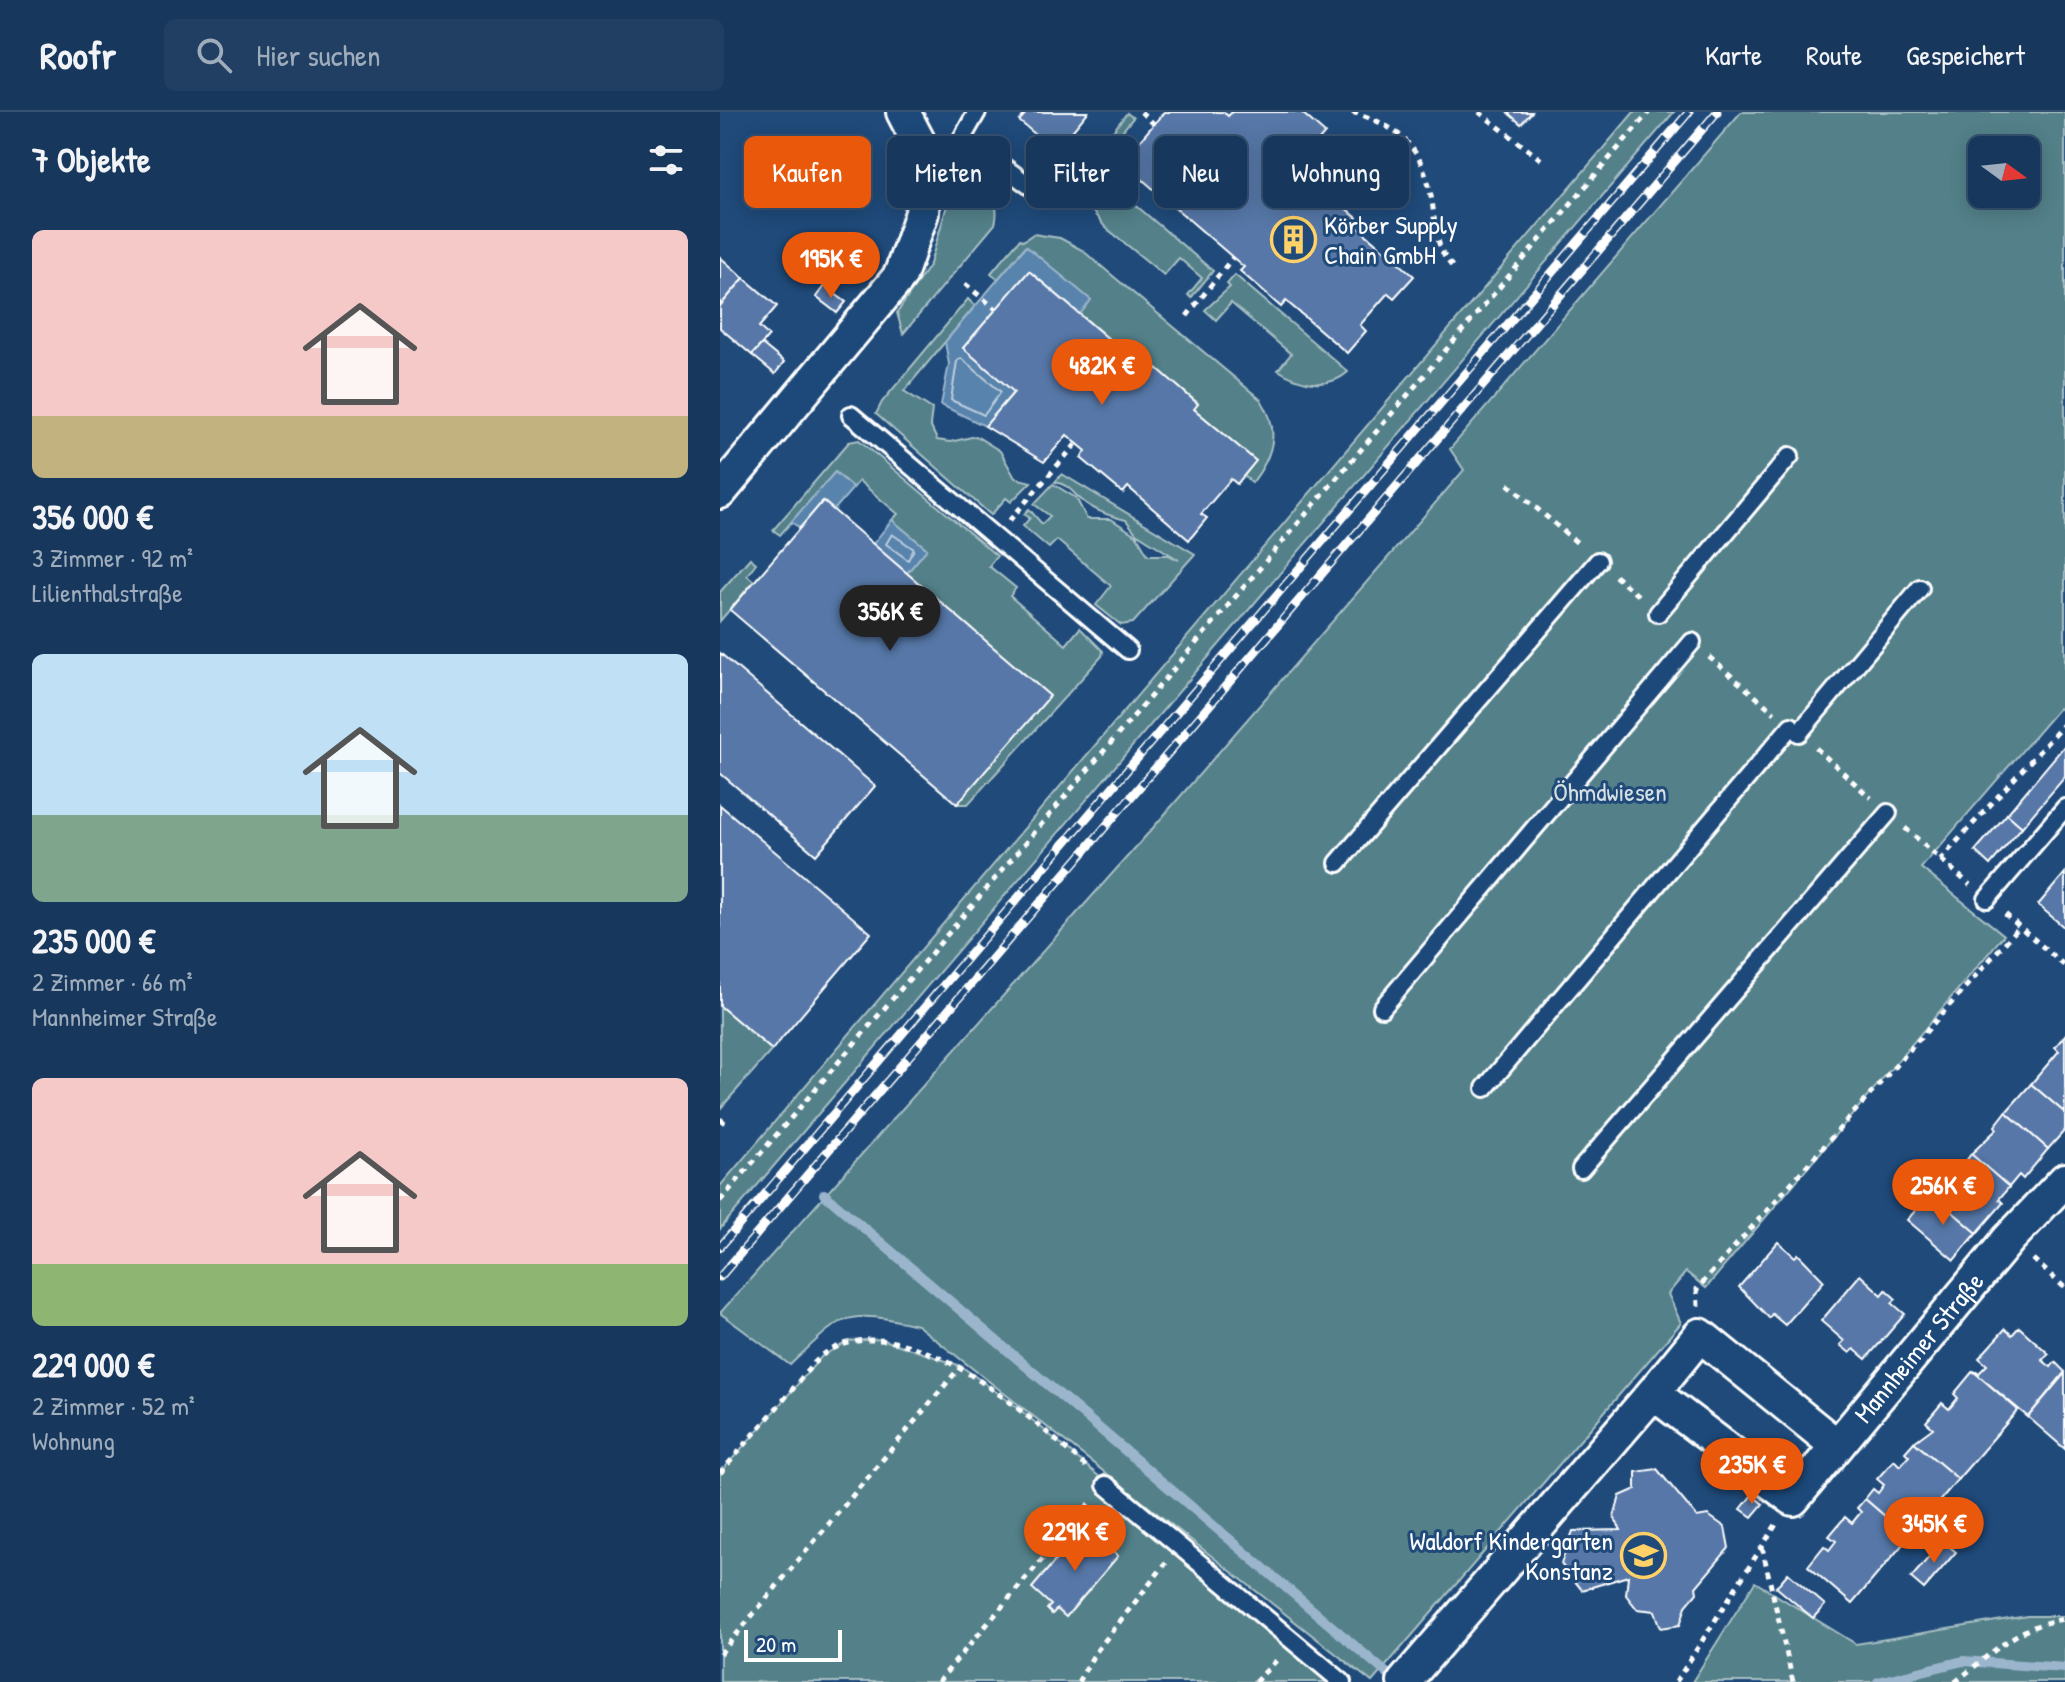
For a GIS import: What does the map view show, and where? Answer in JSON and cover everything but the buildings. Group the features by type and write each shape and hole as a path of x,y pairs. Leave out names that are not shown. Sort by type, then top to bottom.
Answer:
{"street":[{"path":"903,112 916,136"},
{"path":"720,492 900,276 922,208"},
{"name":"Mannheimer Straße","path":"1793,1499 2009,1239 2065,1180"},
{"name":"Mannheimer Straße","path":"1404,1682 1700,1335 1837,1446"},
{"path":"1653,1393 1793,1499"}],"lane":[{"path":"963,136 977,112"},
{"path":"851,415 1128,650"},
{"path":"1658,613 1790,456"},
{"path":"1338,863 1598,561"},
{"path":"1485,1088 1920,588"},
{"path":"1382,1008 1692,642"},
{"path":"1987,899 2065,808"},
{"path":"1581,1169 1888,813"},
{"path":"1106,1485 1342,1682"}],"path":[{"path":"1141,112 1154,124"},
{"path":"1352,112 1378,120 1400,133 1419,155 1431,188 1442,256 1454,268"},
{"path":"1479,112 1543,161"},
{"path":"720,1201 1649,112"},
{"path":"1187,316 1233,257"},
{"path":"965,284 996,309"},
{"path":"995,537 1077,443"},
{"path":"1940,860 2065,723"},
{"path":"1697,1289 2020,927"},
{"path":"2009,1239 2065,1288"},
{"path":"720,1473 822,1356 849,1341 881,1339 961,1366 1017,1407 1106,1485 938,1682"},
{"path":"720,1654 961,1366"},
{"path":"1676,1682 1793,1499"},
{"path":"1078,1682 1095,1653 1179,1547"},
{"path":"1762,1547 1793,1682"},
{"path":"1955,1682 1991,1651 2038,1622 2065,1619"},
{"path":"1255,1682 1294,1642"}],"green space":[{"path":"1634,112 1674,112 720,1229 720,1186"},
{"name":"Öhmdwiesen","path":"1741,112 2065,112 2065,713 2059,708 1921,868 2004,935 1706,1288 1686,1272 1668,1294 1681,1323 1372,1682 917,1325 873,1317 845,1320 822,1335 790,1365 720,1313 1152,829 1464,470 1450,449"},
{"path":"1127,113 1133,118 1118,136 1109,136"},
{"path":"1138,207 1213,271 1191,298 1188,295 1202,278 1179,258 1164,275 1105,227 1090,208"},
{"path":"946,208 996,208 995,224 903,334 897,313 930,264"},
{"path":"1033,234 1060,238 1082,250 1261,400 1271,422 1272,443 1265,463 1252,483 1244,476 1255,461 1194,409 1198,403 1157,369 1151,375 1080,314 1090,301 1025,247 998,279 991,273 1020,239 1023,241"},
{"path":"1235,275 1348,372 1323,383 1295,379 1278,370 1291,354 1231,303 1216,320 1205,310 1230,287 1227,284"},
{"path":"968,299 975,306 904,391 932,409 930,425 937,440 950,442 976,436 1000,451 1015,478 1031,482 1011,502 1006,498 991,515 876,414 882,402"},
{"path":"859,440 997,556 989,566 1016,588 1010,596 1066,645 1080,628 1103,651 1102,656 968,804 957,804 1049,695 907,573 927,549 892,520 898,514 859,481 853,488 835,472 780,535 773,530 849,442"},
{"path":"1062,474 1195,554 1133,623 1121,625 1096,605 1111,586 1057,540 1049,548 1023,526 1030,518 1024,514 1029,509 1042,524 1050,516 1034,504 1053,484 1076,498 1087,519 1111,519 1137,536 1148,555 1169,555 1179,560 1136,533 1126,520 1094,508 1068,487 1055,482"},
{"path":"750,558 756,563 747,575 754,581 720,621 720,592"},
{"path":"720,1006 772,1050 720,1109"},
{"path":"881,1339 961,1366 1017,1407 1342,1682 720,1682 720,1473 822,1356 849,1341"},
{"path":"1755,1582 1856,1644 2027,1616 2065,1616 2065,1682 1692,1682"}],"water":[{"path":"1026,246 1091,300 1080,314 1029,271 963,348 1014,392 985,426 941,405 949,364 945,342"},
{"path":"835,472 853,488 834,510 823,501 800,528 791,522"},
{"path":"892,520 927,549 907,573 873,544"}],"waterway":[{"path":"824,1194 1390,1676"},
{"path":"1878,1682 1963,1661 2065,1668"}],"railway":[{"path":"720,1247 1689,112"},
{"path":"720,1277 1717,112"}],"place":[{"name":"Körber Supply Chain GmbH","path":"1293,240"},
{"name":"Waldorf Kindergarten Konstanz","path":"1644,1556"}]}
